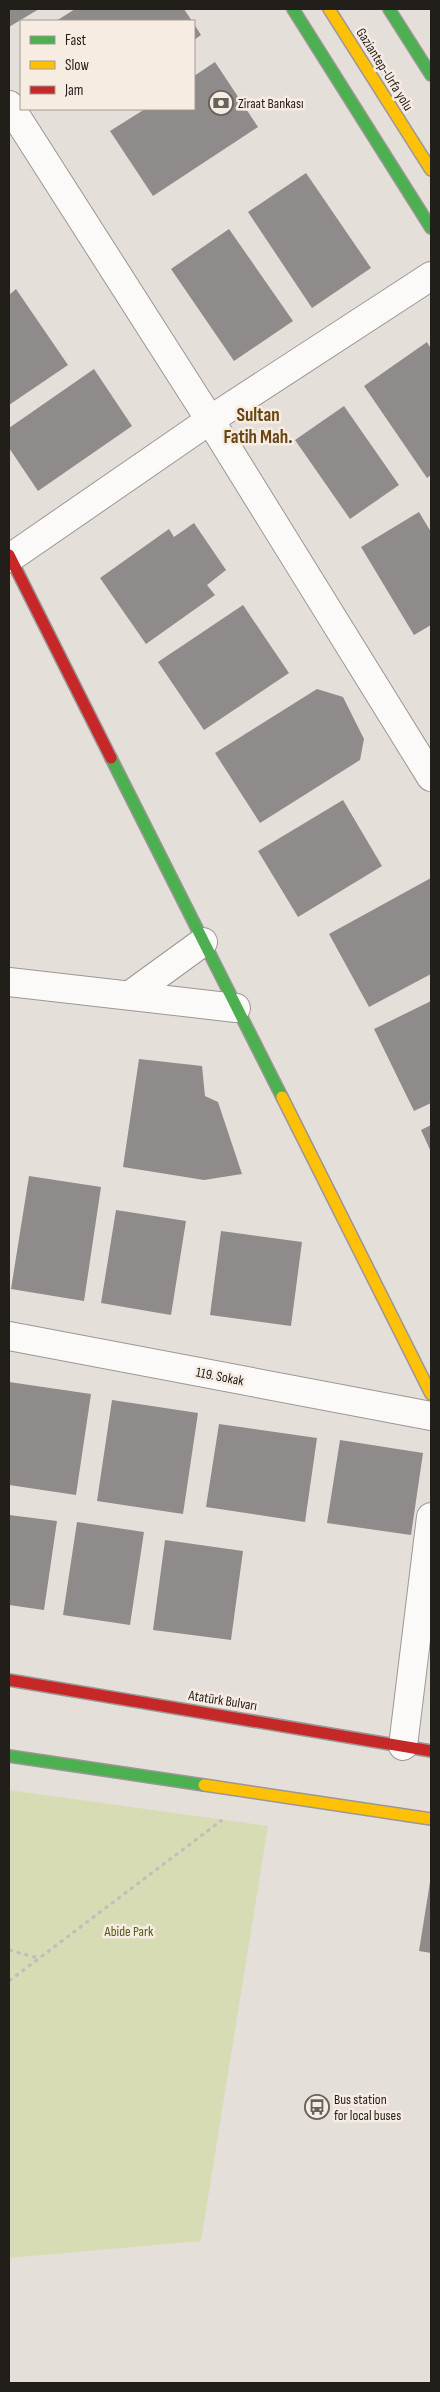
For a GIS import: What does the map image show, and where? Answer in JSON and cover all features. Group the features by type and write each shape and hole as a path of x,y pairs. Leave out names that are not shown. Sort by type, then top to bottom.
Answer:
{"main road":[{"path":"293,9 431,228"},
{"name":"Gaziantep-Urfa yolu","path":"330,9 431,170"},
{"path":"389,9 431,75"},
{"path":"10,556 431,1394"},
{"name":"Atatürk Bulvarı","path":"9,1680 431,1751"},
{"path":"9,1756 431,1819"}],"street":[{"path":"9,105 210,420 431,777"},
{"path":"10,556 210,420 431,276"},
{"path":"130,996 203,942"},
{"path":"9,982 236,1008"},
{"name":"119. Sokak","path":"9,1336 431,1416"},
{"path":"403,1746 431,1517"}],"path":[{"path":"9,1981 257,1794"},
{"path":"9,1950 38,1958"}],"green space":[{"name":"Abide Park","path":"9,1790 268,1826 201,2241 9,2258"}],"building":[{"path":"9,9 39,9 20,20 9,27"},
{"path":"75,9 184,9 191,20 58,20"},
{"path":"195,26 201,35 195,39"},
{"path":"215,62 258,127 153,196 110,131 143,110 195,110 195,75"},
{"path":"306,173 371,268 312,308 248,212"},
{"path":"229,229 293,321 234,361 171,269"},
{"path":"16,289 68,365 9,405 9,295"},
{"path":"427,342 431,349 431,475 427,478 364,386"},
{"path":"94,369 132,426 38,491 9,448 9,428"},
{"path":"344,406 399,485 350,519 295,440"},
{"path":"419,512 431,532 431,625 414,635 361,547"},
{"path":"194,523 226,570 207,585 215,595 146,644 100,578 169,529 174,537"},
{"path":"243,605 289,673 204,730 158,662"},
{"path":"317,689 343,697 364,739 360,760 260,823 215,753"},
{"path":"343,800 382,866 298,917 258,851"},
{"path":"431,878 431,974 369,1007 329,934"},
{"path":"431,1001 431,1103 414,1111 374,1029"},
{"path":"139,1059 202,1066 205,1096 218,1102 242,1174 204,1180 123,1167"},
{"path":"431,1125 431,1152 421,1130"},
{"path":"29,1176 101,1187 84,1301 11,1289"},
{"path":"116,1210 186,1221 171,1315 101,1303"},
{"path":"221,1231 302,1242 291,1326 210,1315"},
{"path":"9,1382 91,1394 76,1495 9,1485"},
{"path":"112,1400 198,1413 183,1514 97,1501"},
{"path":"219,1424 317,1438 305,1522 206,1507"},
{"path":"340,1440 423,1453 411,1535 327,1523"},
{"path":"9,1515 57,1521 44,1610 9,1605"},
{"path":"77,1522 144,1532 130,1625 63,1615"},
{"path":"165,1540 243,1551 231,1640 153,1630"},
{"path":"431,1882 431,1953 419,1951"}],"traffic: fast":[{"path":"293,9 431,228"},
{"path":"389,9 431,75"},
{"path":"111,758 282,1097"},
{"path":"9,1756 204,1785"}],"traffic: slow":[{"path":"329,9 431,170"},
{"path":"282,1097 431,1394"},
{"path":"204,1785 431,1819"}],"traffic: jam":[{"path":"9,555 111,758"},
{"path":"9,1680 431,1751"}],"place":[{"name":"Ziraat Bankası","path":"221,103"},
{"name":"Bus station for local buses","path":"317,2107"}],"district":[{"name":"Sultan Fatih Mah.","path":"258,425"}]}
